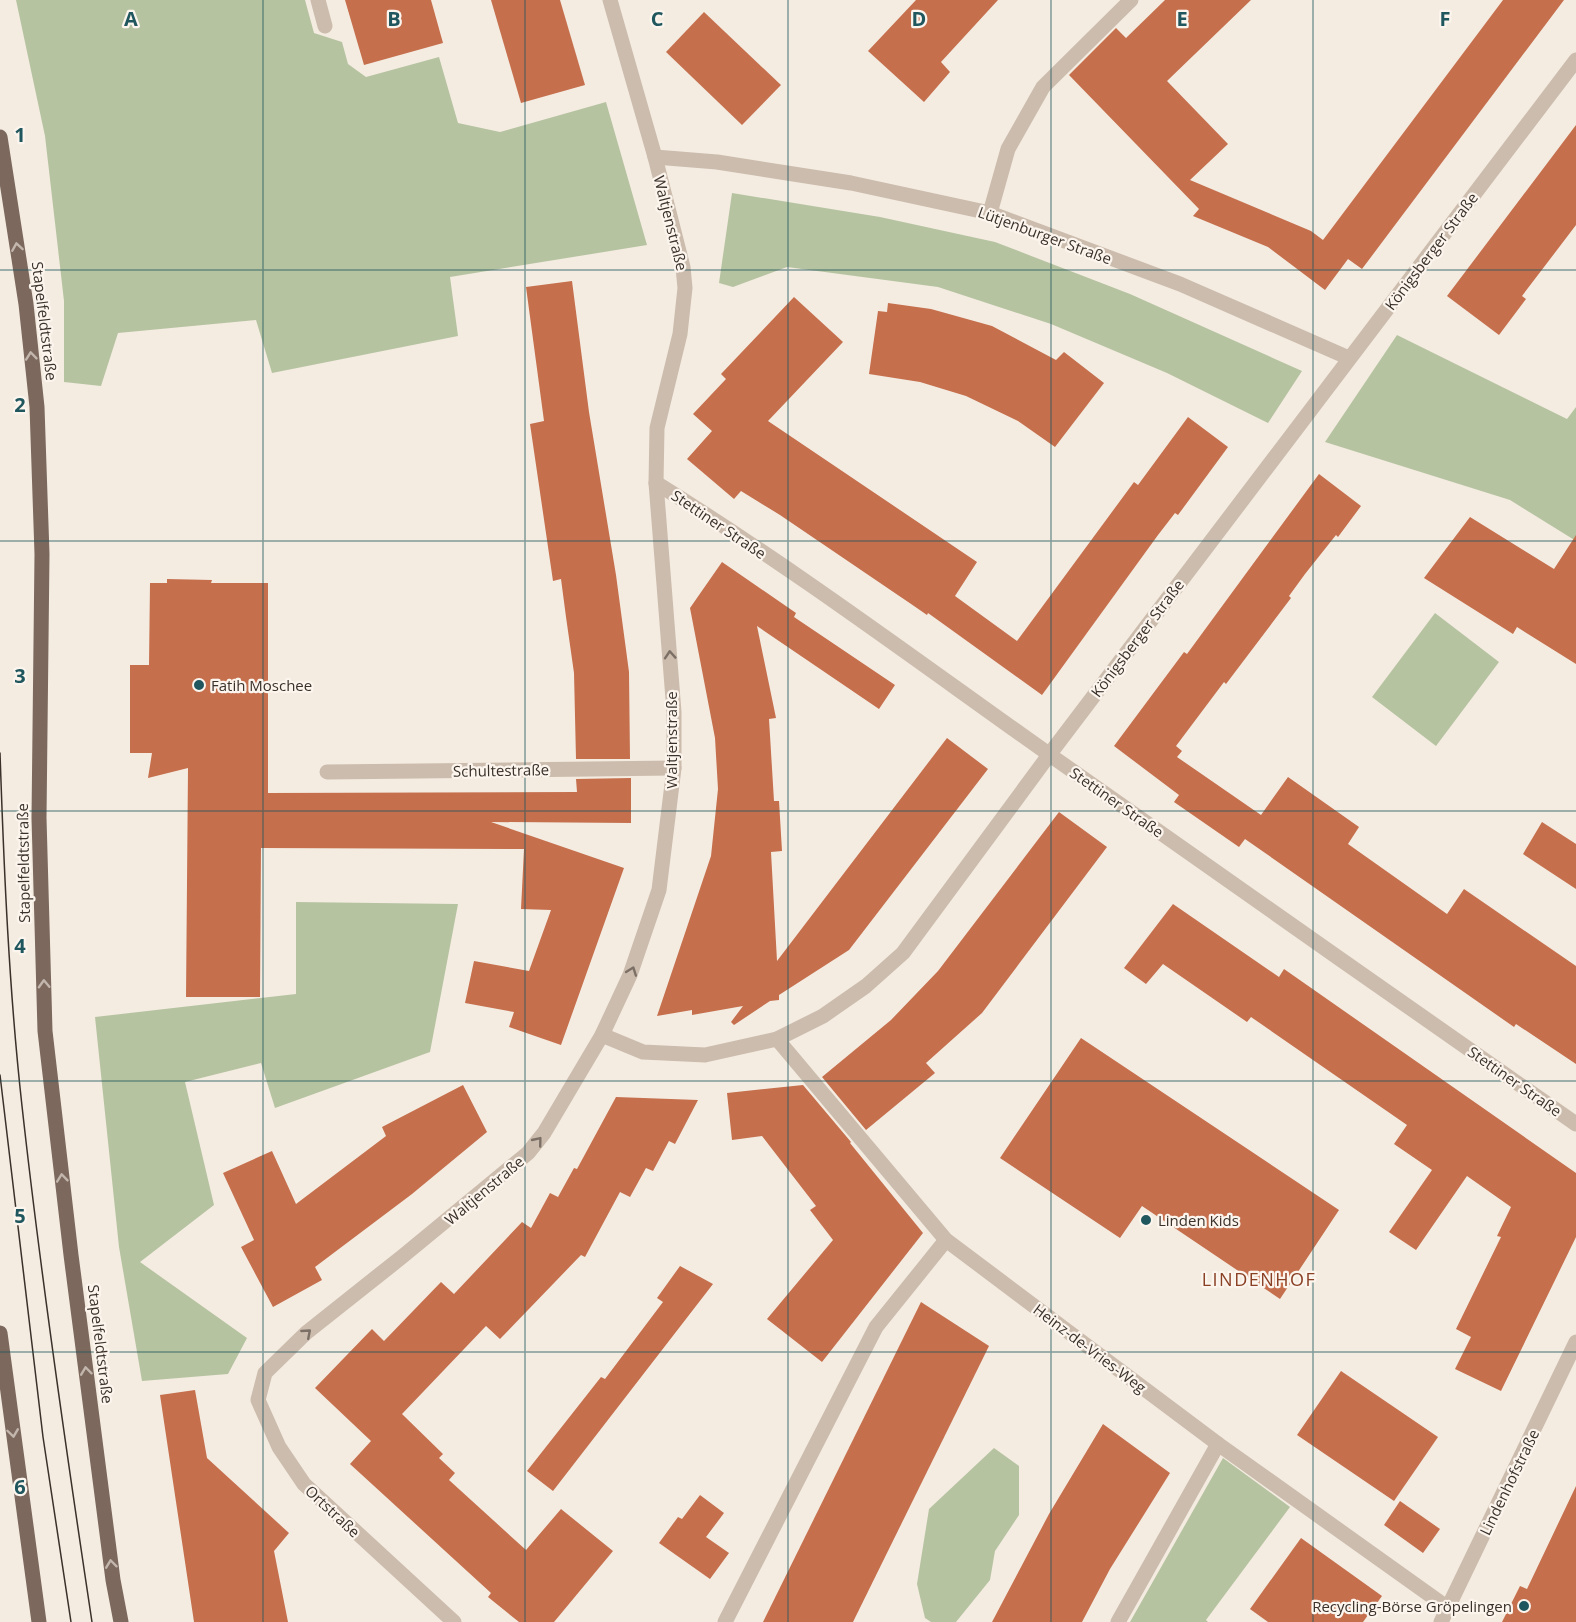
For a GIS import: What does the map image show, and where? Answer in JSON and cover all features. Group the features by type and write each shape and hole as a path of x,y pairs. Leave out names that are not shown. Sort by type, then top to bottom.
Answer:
{"main road":[{"name":"Stapelfeldtstraße","path":"0,137 26,304 37,407 42,554 39,818 45,1031 71,1255 112,1568 122,1622"},
{"path":"0,1333 39,1622"}],"street":[{"path":"318,0 325,26"},
{"name":"Waltjenstraße","path":"265,1373 306,1333 528,1153 544,1133 602,1035 630,975 659,890 674,768 674,712 656,483 657,428 680,334 685,288 683,267 655,157 610,0"},
{"path":"990,213 1008,149 1043,87 1131,0"},
{"name":"Königsberger Straße","path":"602,1035 643,1052 705,1055 777,1039 823,1016 866,986 903,953 1049,755 1576,60"},
{"name":"Lütjenburger Straße","path":"655,157 717,162 841,181 990,213 1180,284 1349,358"},
{"name":"Stettiner Straße","path":"656,483 703,512 925,664 1049,755 1576,1124"},
{"name":"Schultestraße","path":"327,772 674,768"},
{"name":"Heinz-de-Vries-Weg","path":"777,1039 946,1240 1444,1615"},
{"path":"725,1622 876,1327 946,1240"},
{"name":"Lindenhofstraße","path":"1444,1615 1576,1342"},
{"name":"Ortstraße","path":"265,1373 258,1400 279,1447 304,1484 454,1622"},
{"path":"1118,1622 1218,1444"}],"green space":[{"path":"16,0 305,0 314,33 342,42 348,64 366,77 439,57 458,123 500,132 606,102 647,245 450,277 458,336 272,373 256,320 118,333 101,386 64,382 64,301 45,136"},
{"path":"732,193 880,217 995,242 1130,294 1302,371 1268,423 1167,373 1051,324 938,287 787,267 733,287 719,283"},
{"path":"1397,335 1567,419 1576,407 1576,541 1510,500 1325,442"},
{"path":"1435,613 1499,662 1436,746 1372,697"},
{"path":"296,902 458,904 430,1052 275,1108 261,1063 185,1082 214,1205 140,1262 247,1338 228,1374 142,1381 119,1247 95,1017 296,994"},
{"path":"994,1448 1019,1466 1019,1515 995,1551 990,1580 956,1622 931,1622 925,1618 917,1584 929,1509"},
{"path":"1223,1458 1290,1507 1206,1620 1208,1622 1130,1622"}],"building":[{"path":"345,0 431,0 443,43 364,65"},
{"path":"491,0 560,0 585,85 521,103"},
{"path":"916,0 998,0 941,62 950,72 924,102 868,51"},
{"path":"1165,0 1251,0 1167,81 1228,144 1190,180 1311,231 1323,240 1503,0 1564,0 1362,269 1348,259 1325,290 1268,247 1193,216 1199,209 1069,75 1116,28 1126,38"},
{"path":"704,12 781,85 742,125 666,52"},
{"path":"1576,125 1576,225 1522,296 1526,299 1499,335 1447,296"},
{"path":"572,281 589,412 616,575 629,672 630,759 576,759 574,673 561,579 553,581 530,424 544,421 526,287"},
{"path":"794,297 843,342 768,421 977,562 955,596 1017,641 1134,482 1138,485 1188,417 1228,447 1178,515 1175,513 1158,535 1042,695 928,613 927,615 780,515 741,491 734,499 687,459 712,431 693,414 726,379 721,374"},
{"path":"888,303 931,309 992,326 1056,360 1064,352 1104,383 1055,447 1018,421 966,396 920,382 869,374 878,311 887,312"},
{"path":"1319,474 1361,506 1338,537 1336,535 1305,574 1289,596 1291,598 1176,746 1182,751 1177,757 1261,815 1288,777 1359,827 1348,844 1447,914 1464,889 1576,966 1576,1064 1516,1024 1514,1027 1245,839 1239,847 1174,802 1179,795 1114,746 1184,652 1187,654"},
{"path":"1470,517 1554,569 1576,535 1576,664 1517,627 1513,634 1424,578"},
{"path":"722,562 796,613 794,617 895,685 879,709 757,626 776,718 769,719 774,801 779,801 782,851 771,852 777,961 947,738 988,769 849,950 779,995 779,1000 770,1001 734,1025 731,1022 743,1006 692,1015 692,1010 657,1016 711,856 718,789 715,738 690,608"},
{"path":"167,579 212,580 211,583 268,583 268,793 577,792 576,779 631,778 631,823 491,822 624,868 561,1045 509,1027 514,1012 465,1003 474,961 529,971 551,910 521,909 524,849 261,848 260,997 186,997 188,768 148,778 152,753 130,753 130,665 149,665 150,583 167,583"},
{"path":"1059,812 1107,847 982,1013 926,1063 935,1073 866,1130 822,1077 891,1020 938,971"},
{"path":"1542,822 1576,844 1576,889 1523,854"},
{"path":"1173,904 1279,977 1284,969 1576,1173 1576,1237 1501,1391 1455,1369 1471,1337 1456,1329 1501,1237 1497,1236 1511,1207 1467,1176 1416,1250 1389,1232 1432,1170 1394,1144 1407,1125 1251,1017 1247,1022 1163,964 1146,984 1124,968"},
{"path":"1081,1038 1339,1210 1280,1299 1142,1206 1120,1238 1000,1158"},
{"path":"463,1085 487,1132 412,1194 315,1267 322,1280 273,1307 241,1247 254,1240 223,1173 272,1151 296,1204 386,1136 382,1127"},
{"path":"803,1085 923,1233 822,1362 767,1319 833,1240 810,1210 816,1206 762,1136 732,1140 727,1093"},
{"path":"616,1097 698,1100 675,1144 669,1141 653,1171 646,1168 630,1197 620,1192 585,1257 581,1255 500,1339 486,1326 402,1414 443,1454 439,1458 455,1473 449,1480 526,1550 561,1509 613,1551 554,1622 519,1622 488,1597 491,1593 350,1464 371,1441 315,1388 372,1329 384,1341 441,1282 454,1294 522,1222 531,1228 550,1193 558,1197 574,1168 577,1169"},
{"path":"680,1266 713,1284 553,1491 527,1471 601,1377 605,1379 663,1302 657,1298"},
{"path":"921,1302 989,1346 853,1622 763,1622"},
{"path":"1341,1371 1438,1437 1394,1501 1297,1435"},
{"path":"195,1390 207,1458 289,1533 274,1551 288,1622 194,1622 160,1395"},
{"path":"1103,1424 1170,1473 1110,1569 1082,1622 992,1622 1049,1514"},
{"path":"1576,1486 1576,1622 1502,1622 1520,1586 1527,1589"},
{"path":"700,1495 724,1513 706,1537 729,1553 710,1579 659,1543 678,1517 682,1519"},
{"path":"1400,1501 1440,1529 1423,1553 1384,1525"},
{"path":"1301,1538 1382,1596 1363,1622 1268,1622 1250,1609"}],"tram line":[{"path":"0,753 8,930 22,1106 54,1364 92,1622"},
{"path":"0,1075 43,1437 71,1622"}],"place":[{"name":"Fatih Moschee","path":"199,685"},
{"name":"Linden Kids","path":"1146,1220"},
{"name":"Recycling-Börse Gröpelingen","path":"1524,1606"}],"district":[{"name":"LINDENHOF","path":"1259,1279"}]}
